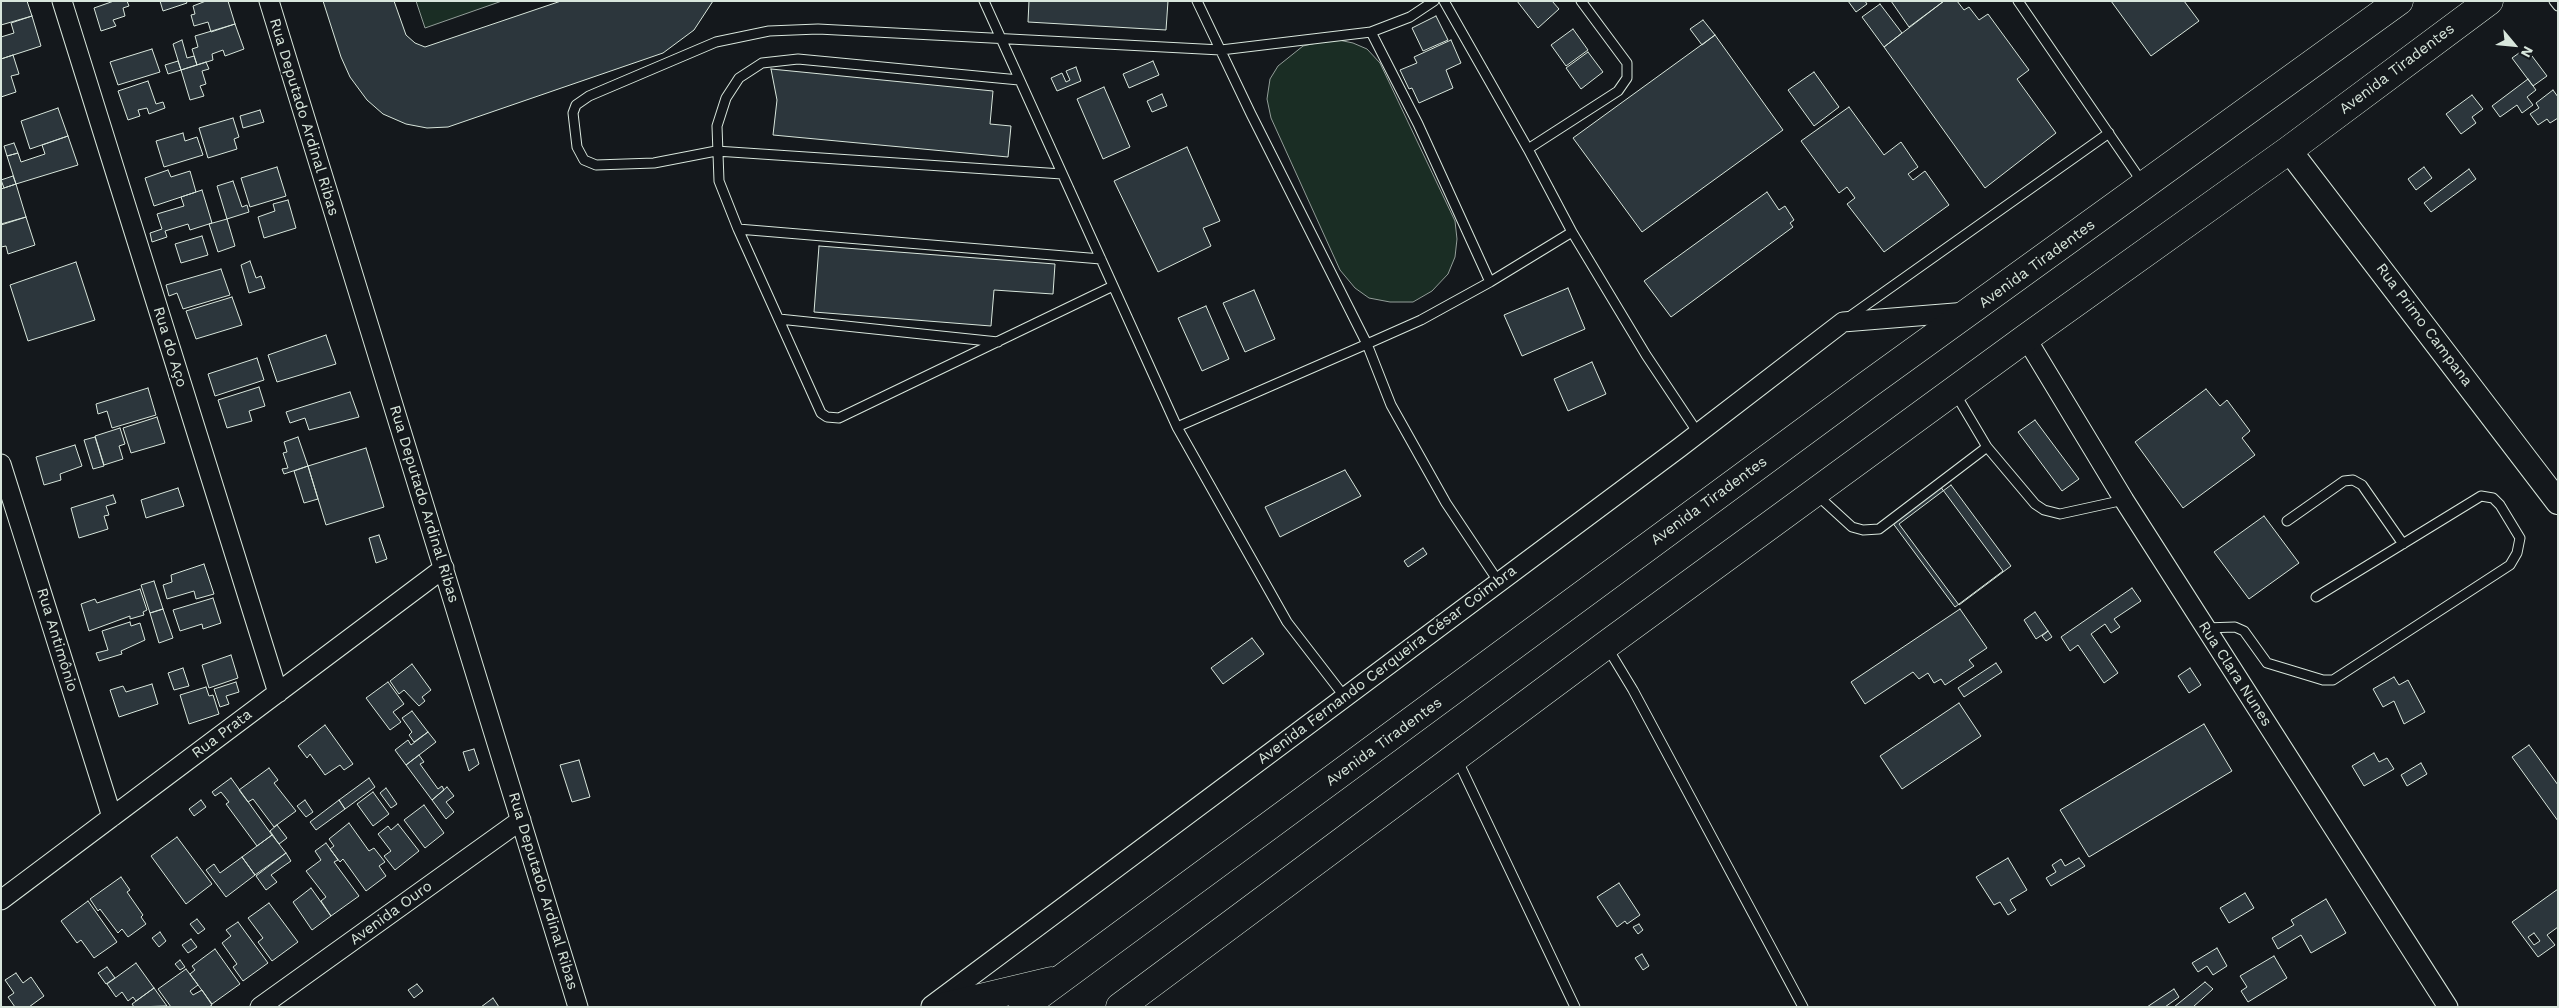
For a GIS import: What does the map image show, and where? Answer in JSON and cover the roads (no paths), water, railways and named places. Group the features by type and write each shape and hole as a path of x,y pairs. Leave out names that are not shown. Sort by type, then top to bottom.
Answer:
{"highway":[{"name":"Avenida Tiradentes","path":"1023,1007 1971,311 2399,1"},
{"name":"Avenida Tiradentes","path":"1120,1007 1606,645 1954,390 2289,150 2488,1"},
{"path":"942,1007 1062,979"}],"street":[{"name":"Rua do Aço","path":"62,1 278,693"},
{"name":"Rua Deputado Ardinal Ribas","path":"269,1 578,1007"},
{"name":"Rua Primo Campana","path":"2289,150 2558,502"},
{"path":"1843,322 1971,311"},
{"name":"Avenida Fernando Cerqueira César Coimbra","path":"930,1007 1698,433 1843,322"},
{"name":"Rua Clara Nunes","path":"2026,338 2124,500 2448,1007"},
{"name":"Rua Antimônio","path":"1,464 112,817"},
{"name":"Rua Prata","path":"3,893 112,817 444,568"},
{"name":"Avenida Ouro","path":"260,1007 521,820"}],"lane":[{"path":"984,1 1177,426 1286,622 1344,696"},
{"path":"1197,1 1367,344 1390,405 1446,503 1498,581"},
{"path":"1062,174 716,150 654,164 596,165 584,160 577,147 573,113 576,105 598,92 716,42 769,31 818,29 1221,50 1371,32 1410,17 1434,1"},
{"path":"1444,1 1528,149 1572,232 1646,355 1698,433"},
{"path":"1528,149 1618,91 1626,78 1627,63 1581,1"},
{"path":"2018,1 2145,186"},
{"path":"2554,1 2558,6"},
{"path":"1371,32 1418,124 1490,282"},
{"path":"1019,80 798,59 762,63 739,78 726,98 717,126 716,150 719,180 738,229 821,413 826,417 839,418 1113,286"},
{"path":"1843,322 2109,133"},
{"path":"738,229 1101,259"},
{"path":"1177,426 1421,320 1490,282 1572,232"},
{"path":"779,319 998,342"},
{"path":"1954,390 1987,447 2035,504 2044,510 2060,514 2124,500"},
{"path":"1815,493 1852,527 1864,530 1878,529 1987,447"},
{"path":"2287,521 2344,481 2353,480 2362,485 2403,544"},
{"path":"2205,628 2235,627 2244,631 2267,663 2323,680 2333,680 2510,565 2517,553 2520,538 2500,505 2493,498 2482,496 2316,597"},
{"path":"1606,645 1633,690 1803,1007"},
{"path":"1456,757 1575,1007"}]}
